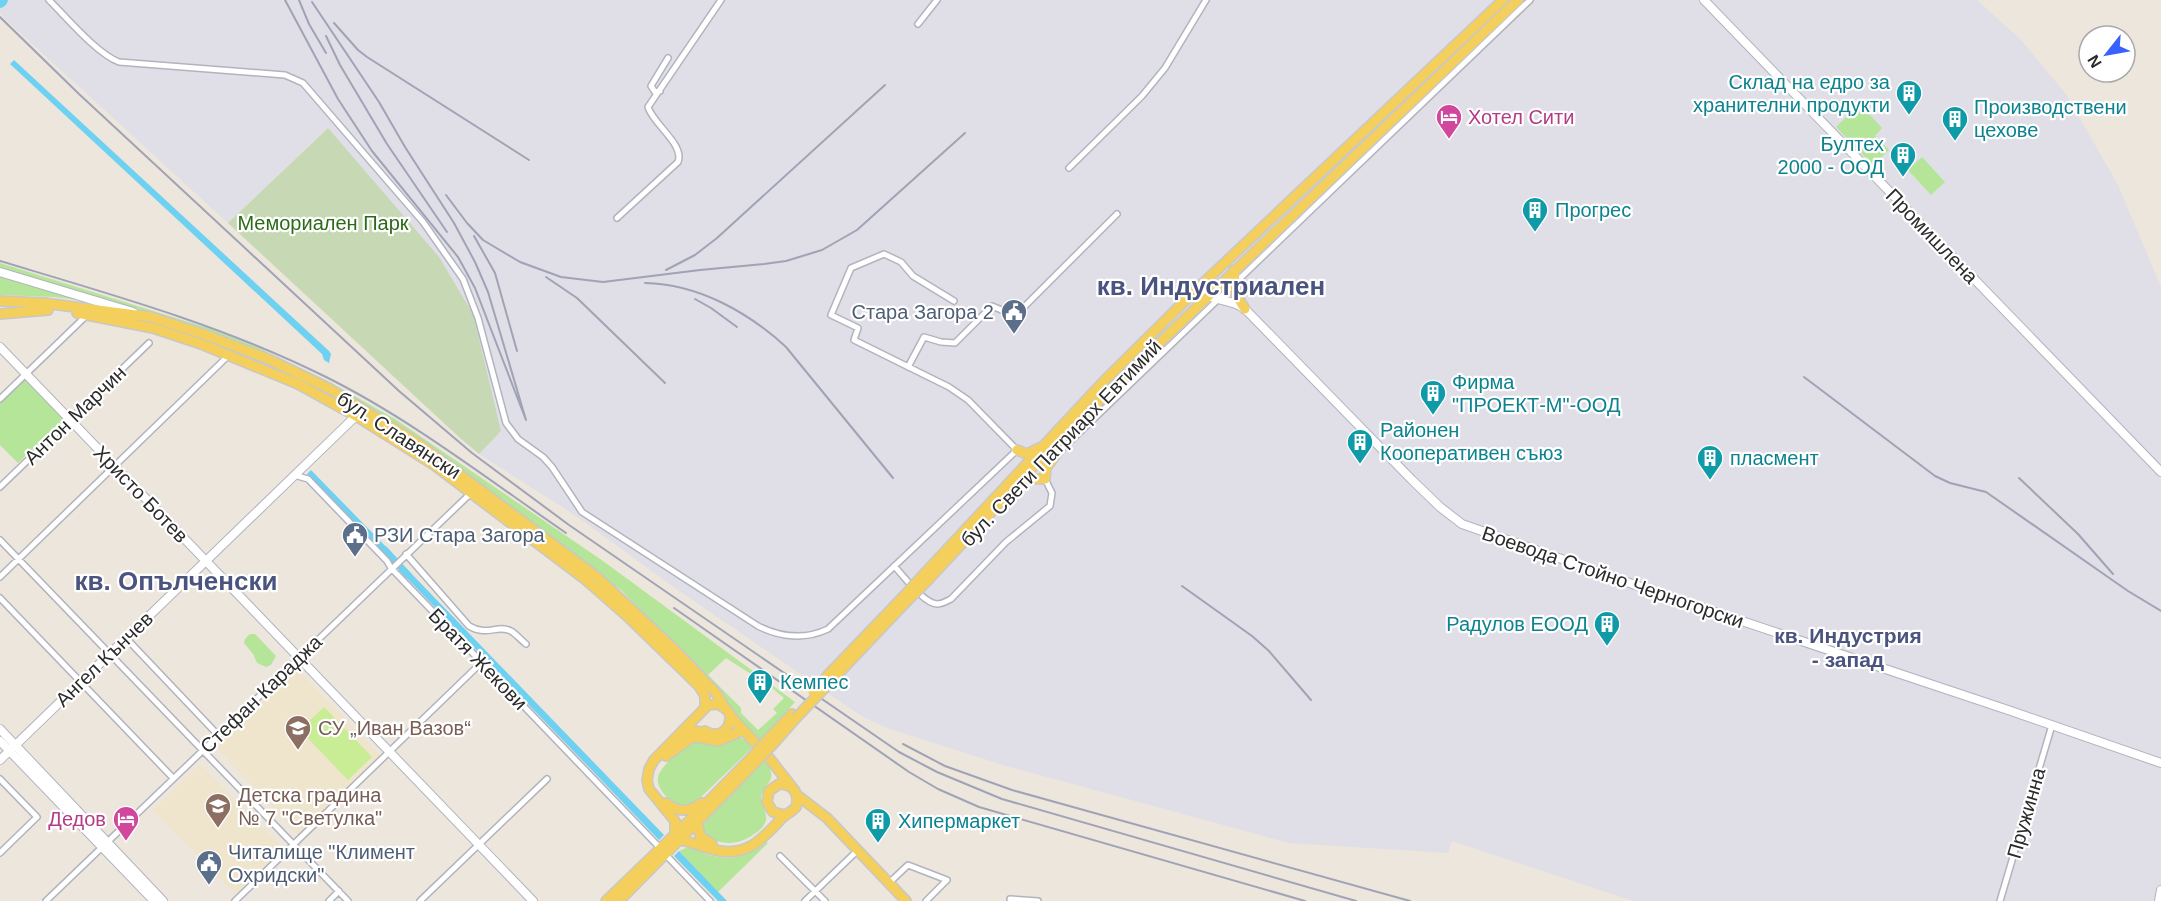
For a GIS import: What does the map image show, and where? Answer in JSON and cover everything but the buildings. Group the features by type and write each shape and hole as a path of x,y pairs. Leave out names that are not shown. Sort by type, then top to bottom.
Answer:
{"main road":[{"name":"бул. Свети Патриарх Евтимий","path":"1022,476 1046,442 1104,381 1197,289 1503,0"},
{"name":"бул. Свети Патриарх Евтимий","path":"606,901 697,822 794,716 1056,442 1518,0"},
{"path":"1234,270 1233,284 1236,295 1245,309"},
{"name":"бул. Славянски","path":"0,302 44,303 151,317 268,359 330,389 434,465 474,490 597,577 714,690 728,711 796,793 822,814 858,850 902,900"},
{"name":"бул. Славянски","path":"0,308 48,310 87,315 153,328 229,355 360,412"},
{"path":"0,314 48,310"},
{"path":"1017,450 1028,454 1046,442"},
{"path":"1017,450 1022,459 1022,476 1046,479 1046,468 1057,453"},
{"name":"бул. Славянски","path":"474,490 586,579 627,616 701,688 705,696 703,711"},
{"path":"718,791 690,810 681,810 669,806 657,794 653,785 654,768 687,734 697,731 722,733 729,725 728,711 714,704 703,711 654,760 648,773 651,793 675,820 671,844 695,842 718,851 738,851 753,846 797,804 796,793 786,784 775,786"},
{"path":"703,711 702,727 709,733"},
{"path":"661,759 691,738 718,741 738,732"},
{"name":"бул. Славянски","path":"722,733 738,732 748,736"},
{"name":"бул. Свети Патриарх Евтимий","path":"619,901 718,791 753,760"},
{"path":"697,822 698,832 707,841 721,846 739,845 754,839 766,828 770,816 767,794 775,786 777,775 774,764"},
{"path":"768,807 776,813 811,810 822,814"}],"street":[{"path":"49,0 91,42 111,59 119,62 285,75 298,79 423,222 463,279 478,318 506,423 518,439 543,457 552,467 582,512 758,626 779,635 802,636 828,629 1017,450 968,400 949,387 854,340 858,328 831,315 851,268 884,254 901,262 913,276 954,302"},
{"path":"617,218 678,162 680,157 678,149 648,107 721,0"},
{"path":"918,24 937,0"},
{"path":"1069,168 1142,96 1165,68 1206,0"},
{"path":"1022,476 1057,453 1530,0"},
{"name":"Промишлена","path":"1704,0 2161,472"},
{"path":"660,92 655,92 651,86 668,58"},
{"path":"909,367 924,337 956,343 992,306 1011,314 1021,310 1118,214"},
{"path":"0,272 151,317"},
{"path":"1197,289 1206,297"},
{"name":"Воевода Стойно Черногорски","path":"1206,297 1231,301 1245,309 1412,480 1462,524 1644,589 2161,763"},
{"path":"0,399 87,315"},
{"name":"Антон Марчин","path":"0,487 149,343"},
{"name":"Христо Ботев","path":"0,347 532,901"},
{"path":"0,577 229,355"},
{"name":"Ангел Кънчев","path":"0,760 360,412"},
{"name":"Братя Жекови","path":"300,470 481,663 671,844 710,901"},
{"path":"894,566 922,597 937,604 951,598 1006,542 1050,506 1052,493 1046,479"},
{"name":"Стефан Караджа","path":"46,901 474,490"},
{"path":"0,540 348,901"},
{"path":"406,554 469,626 477,631 487,632 500,629 512,632 526,644"},
{"path":"0,598 173,778"},
{"path":"126,638 218,735"},
{"path":"235,901 481,663"},
{"name":"Пружинна","path":"2000,901 2052,725"},
{"path":"0,729 12,748 104,844 163,901"},
{"path":"0,741 12,748"},
{"path":"0,779 37,817 0,853"},
{"path":"420,901 547,779"},
{"path":"104,844 154,901"},
{"path":"805,901 858,850"},
{"path":"780,856 825,901"},
{"path":"889,883 908,865 947,880 926,901"},
{"path":"2159,901 2161,890"},
{"path":"329,901 339,891"},
{"path":"1010,899 1038,901"}],"shaded area":[{"path":"0,0 1977,0 2020,39 2066,94 2118,185 2161,287 2161,901 1633,901 1452,841 1448,853 1289,843 1003,765 890,729 863,717 675,588 576,516 479,454 501,431 327,128 228,223 4,18 0,13"},
{"name":"СУ „Иван Вазов“","path":"296,668 381,756 298,834 215,746"},
{"name":"Детска градина № 7 \"Светулка\"","path":"200,764 283,848 235,894 153,810"}],"green space":[{"path":"1860,104 1882,128 1875,136 1889,150 1873,165 1836,127"},
{"name":"Мемориален Парк","path":"328,128 439,257 473,314 501,431 479,454 228,223"},
{"path":"1922,157 1945,182 1931,195 1908,170"},
{"path":"0,263 211,329 257,347 328,381 395,419 603,561 795,702 759,741 743,726 673,643 622,591 467,473 394,422 327,383 163,317 0,269","holes":["726,658 784,698 773,709 777,713 758,730 741,713 741,708 708,675"]},
{"path":"0,275 85,301 54,297 0,295"},
{"path":"25,377 65,418 18,463 0,445 0,401"},
{"path":"250,634 255,634 276,656 271,665 266,667 257,663 244,643"},
{"path":"324,707 372,757 348,780 300,730"},
{"path":"737,737 744,739 752,748 698,800 680,805 670,800 662,792 658,782 659,773 686,745 701,740"},
{"path":"764,760 771,776 761,797 766,817 763,827 742,841 730,843 705,836 703,824"},
{"path":"766,842 768,843 718,892 679,851 688,847 706,854 731,858 753,851"}],"water":[{"path":"14,60 329,351 331,354 329,363 10,64"},
{"path":"311,470 393,554 389,559 307,474"},
{"path":"405,567 664,835 659,840 400,571"},
{"path":"679,851 727,901 718,901 674,856"}],"waterway":[{"path":"385,550 408,575"}],"railway":[{"path":"285,0 338,99 372,151 458,257 475,288 526,420 488,292 475,262 454,223 379,102 312,2"},
{"path":"299,0 309,24 326,53"},
{"path":"0,17 79,94 399,391 472,453 569,525 899,752 937,772 1002,799 1356,901"},
{"path":"334,23 367,57 529,160"},
{"path":"326,36 340,65 387,144 447,232"},
{"path":"666,270 695,255 717,238 885,85"},
{"path":"446,195 483,240 520,262 561,277 603,282 764,264 786,261 822,250 857,230 965,133"},
{"path":"474,236 495,273 517,351"},
{"path":"0,261 124,298 206,326 287,358 388,411 566,533"},
{"path":"546,277 577,298 665,383"},
{"path":"645,283 684,288 703,294 739,312 771,334 786,347 893,478"},
{"path":"695,299 737,327"},
{"path":"1804,377 1935,476 1950,483 1986,492 2128,591 2161,611"},
{"path":"2019,478 2078,534 2113,574"},
{"path":"1182,586 1252,636 1269,651 1311,700"},
{"path":"674,608 909,772 938,789 979,807 1305,901"},
{"path":"903,744 945,766 1012,790 1410,901"}],"place":[{"name":"Склад на едро за хранителни продукти","path":"1909,116"},
{"name":"Хотел Сити","path":"1449,140"},
{"name":"Производствени цехове","path":"1955,142"},
{"name":"Бултех 2000 - ООД","path":"1903,178"},
{"name":"Прогрес","path":"1535,233"},
{"name":"Стара Загора 2","path":"1014,335"},
{"name":"Фирма \"ПРОЕКТ-М\"-ООД","path":"1433,416"},
{"name":"Районен Кооперативен съюз","path":"1360,465"},
{"name":"пласмент","path":"1710,481"},
{"name":"РЗИ Стара Загора","path":"355,558"},
{"name":"Радулов ЕООД","path":"1607,647"},
{"name":"Кемпес","path":"760,705"},
{"name":"СУ „Иван Вазов“","path":"298,751"},
{"name":"Детска градина № 7 \"Светулка\"","path":"218,829"},
{"name":"Дедов","path":"126,842"},
{"name":"Хипермаркет","path":"878,844"},
{"name":"Читалище \"Климент Охридски\"","path":"209,886"}],"district":[{"name":"кв. Индустриален","path":"1211,286"},
{"name":"кв. Опълченски","path":"176,581"},
{"name":"кв. Индустрия - запад","path":"1848,647"}]}
